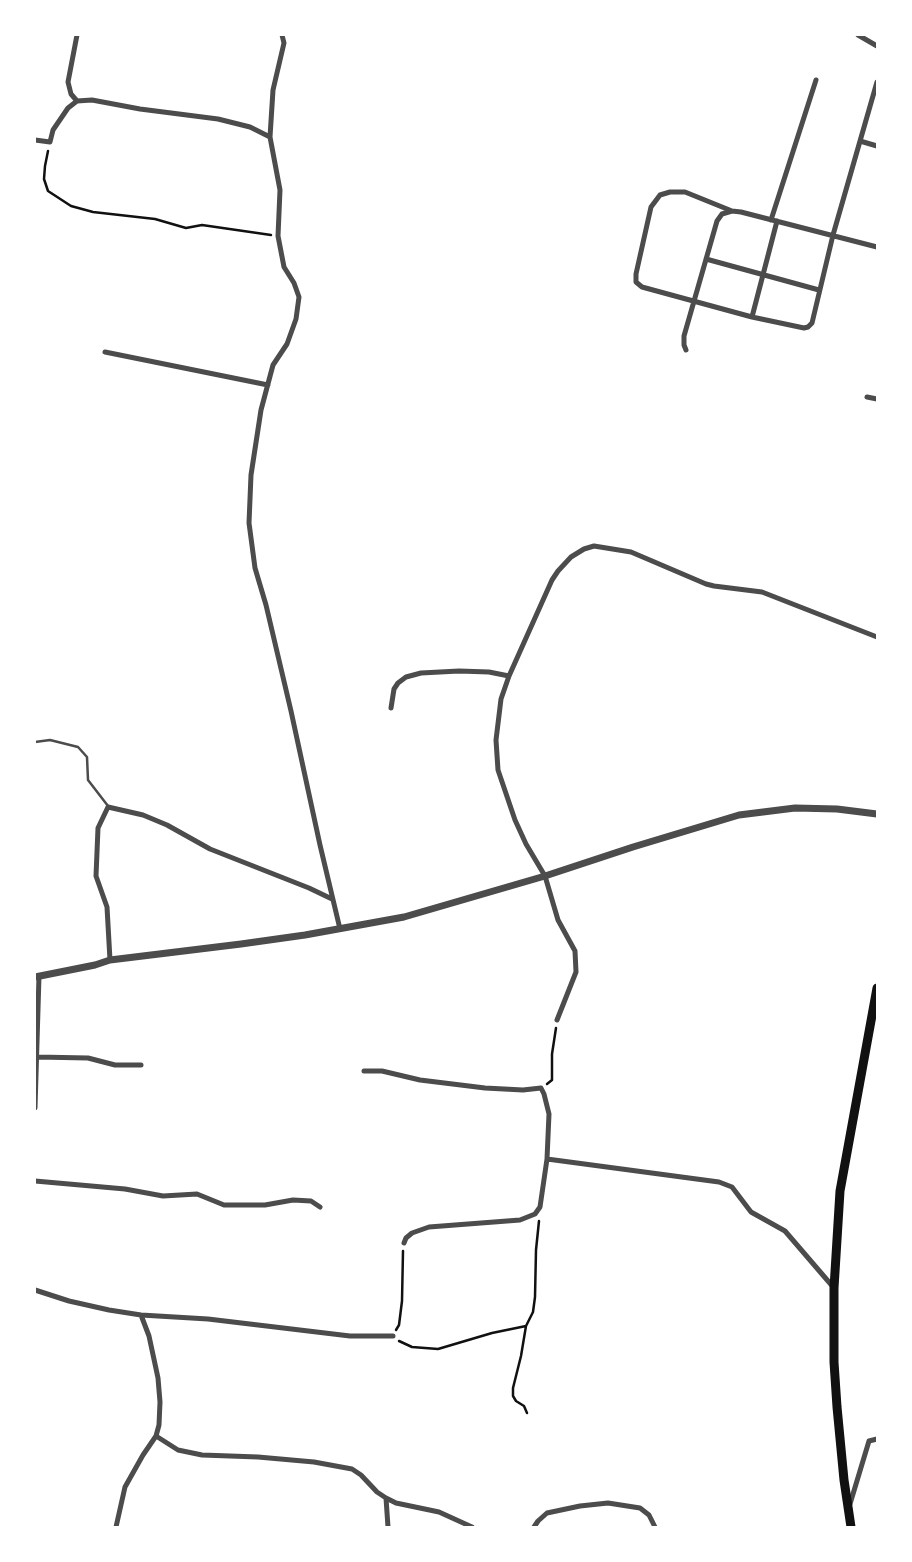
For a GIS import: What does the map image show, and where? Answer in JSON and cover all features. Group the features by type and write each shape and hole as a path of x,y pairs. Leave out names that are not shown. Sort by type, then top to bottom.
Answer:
{"highway":[{"path":"851,1527 837,1407 834,1288 840,1191 877,988"}],"street":[{"path":"77,35 68,82 71,94 77,101"},
{"path":"282,35 284,43 272,90 270,137 280,190 278,236 284,267 294,283 299,297 296,319 287,344 273,366 261,410 251,475 248,523 254,568 266,605 289,701 340,929"},
{"path":"858,35 877,46"},
{"path":"771,220 816,80"},
{"path":"877,85 833,235 812,323 804,328 752,317 642,287 636,282 636,274 652,207 660,195 670,192 685,192 732,211 777,221 833,235 877,247"},
{"path":"35,140 50,142 53,130 68,108 77,101 92,100 140,109 218,119 250,126 270,137"},
{"path":"860,141 877,146"},
{"path":"686,350 684,336 717,220 722,214 732,211"},
{"path":"752,317 777,221"},
{"path":"706,259 763,273 819,290"},
{"path":"105,352 268,385"},
{"path":"867,396 877,399"},
{"path":"557,1020 576,972 575,951 558,920 545,876 526,844 515,820 498,770 496,740 501,699 509,676 552,580 571,557 584,549 594,546 631,552 714,586 762,592 877,638"},
{"path":"391,708 394,688 406,677 421,673 479,672 509,676"},
{"path":"110,960 107,907 96,876 98,828 108,806 143,815 167,825 210,849 332,899"},
{"path":"35,1108 37,976 95,965 110,960 174,954 340,929 404,917 545,876 739,815 794,808 877,814"},
{"path":"37,1057 88,1058 115,1065 141,1065"},
{"path":"364,1071 382,1071 420,1080 485,1088 523,1090 541,1088 549,1114 540,1208 535,1214 520,1220 429,1227 412,1233 406,1238 404,1243"},
{"path":"546,1159 719,1182 732,1187 751,1212 785,1231 834,1288"},
{"path":"35,1181 96,1186 163,1196 196,1194 224,1205 265,1205 293,1200 311,1202 320,1207"},
{"path":"35,1290 69,1301 142,1315 208,1319 350,1336 393,1336"},
{"path":"116,1527 125,1487 156,1436 159,1425 158,1378 149,1336 142,1315"},
{"path":"156,1436 178,1450 202,1455 258,1457 352,1469 386,1498 439,1512 472,1527"},
{"path":"848,1509 869,1442 877,1439"},
{"path":"386,1498 388,1527"},
{"path":"534,1527 547,1513 580,1506 608,1503 640,1508 649,1514 655,1527"}],"lane":[{"path":"35,742 50,740 78,747 88,757 88,780 108,806"}],"path":[{"path":"50,142 44,179 48,191 71,206 93,212 155,219 178,227 202,226 278,236"},
{"path":"541,1088 552,1080 552,1054 557,1020"},
{"path":"527,1414 524,1406 516,1401 513,1396 526,1326 533,1312 540,1208"},
{"path":"404,1243 401,1309 399,1325 393,1336 397,1341 412,1347 438,1349 492,1333 526,1326"}]}
